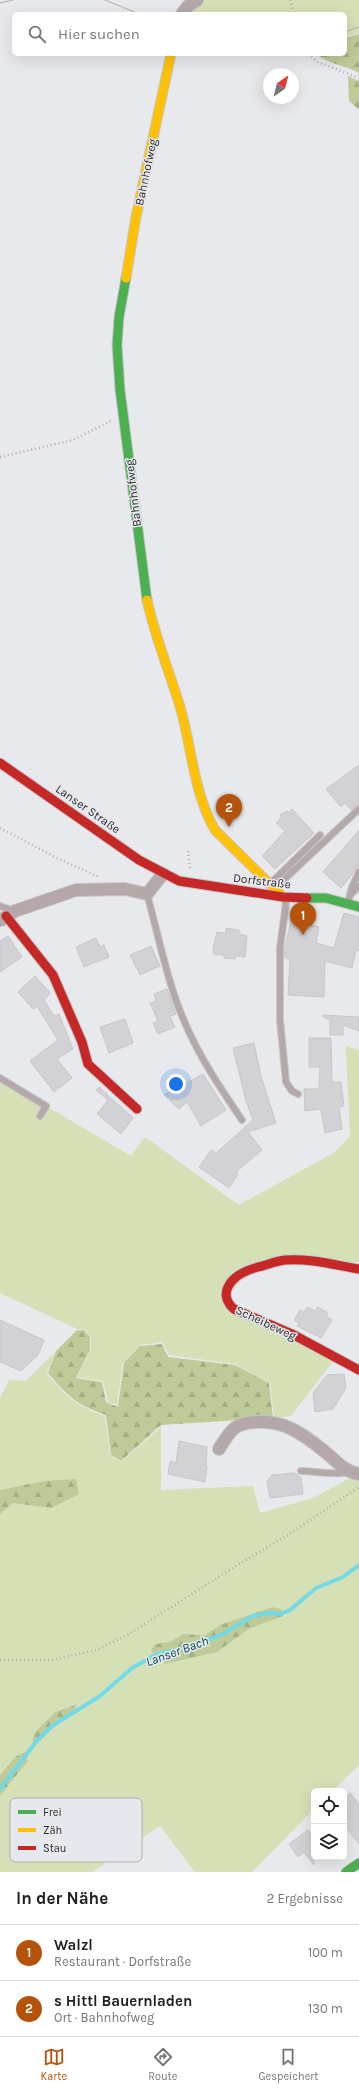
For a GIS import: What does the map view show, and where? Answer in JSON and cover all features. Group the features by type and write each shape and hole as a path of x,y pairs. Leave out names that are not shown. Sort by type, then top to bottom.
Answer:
{"street":[{"path":"184,12 195,2"},
{"name":"Bahnhofweg","path":"171,56 136,216 119,317 117,355 146,602 179,706 203,804 208,818 215,830 283,897"},
{"name":"Lanser Straße","path":"0,763 139,860 163,874"},
{"path":"137,1109 88,1064 82,1042 53,975 5,914 76,890 125,889 147,894 163,874"},
{"name":"Dorfstraße","path":"163,874 179,881 203,886 283,897 349,899 359,907"},
{"name":"Scheibeweg","path":"359,1270 302,1260 284,1260 238,1276 229,1286 226,1294 228,1303 234,1310 294,1335 359,1370"},
{"path":"219,1449 229,1432 242,1423 264,1421 285,1424 353,1473"},
{"path":"346,1872 359,1863"}],"lane":[{"path":"273,886 359,808"},
{"path":"273,886 320,835"},
{"path":"349,899 359,872"},
{"path":"349,899 359,886"},
{"path":"147,894 172,985 185,1023 212,1075 242,1120"},
{"path":"283,897 286,904 280,948 280,1020 286,1082 292,1091 298,1094"},
{"path":"0,1078 46,1106 40,1116"},
{"path":"301,1471 318,1471 335,1475 353,1473"}],"path":[{"path":"290,0 293,12"},
{"path":"310,56 318,62 359,78"},
{"path":"0,457 73,440 124,415"},
{"path":"0,828 59,859 105,880"},
{"path":"0,1660 52,1660 96,1650 128,1634 288,1535 359,1487"}],"green space":[{"path":"206,0 359,0 359,33 347,36 347,12 191,12 200,2"},
{"path":"359,34 359,73 325,60 319,56 347,56 347,37"},
{"path":"348,76 359,81 359,110 349,101"},
{"path":"346,1046 359,1050 359,1262 255,1264 223,1302 335,1359 291,1416 274,1418 270,1383 235,1364 169,1355 162,1342 140,1345 123,1362 117,1405 108,1402 103,1381 77,1377 91,1350 91,1337 84,1329 77,1329 0,1293 0,1079 131,1156 145,1137 239,1205 335,1152 350,1136"},
{"path":"77,1330 84,1330 90,1337 90,1350 76,1378 102,1382 106,1402 118,1407 124,1362 140,1346 162,1344 168,1357 235,1365 269,1383 273,1418 161,1425 121,1461 111,1455 106,1415 80,1404 67,1394 48,1373 56,1351"},
{"path":"54,1353 47,1374 66,1395 79,1404 105,1416 110,1456 121,1462 161,1427 161,1490 253,1486 260,1513 313,1498 352,1477 359,1479 359,1765 335,1788 311,1788 311,1812 252,1872 195,1872 160,1826 142,1838 142,1798 10,1798 10,1862 107,1862 92,1872 0,1872 0,1796 27,1762 15,1757 0,1775 0,1514 13,1503 51,1508 44,1481 0,1490 0,1398 9,1380 26,1381","holes":["273,1607 281,1609 282,1616 249,1629 217,1652 155,1644 170,1642 183,1634 205,1635 222,1624","76,1704 66,1720 54,1723 34,1733 55,1712"]},
{"path":"76,1479 79,1494 51,1508 13,1503 0,1514 0,1490 44,1481"},
{"path":"273,1607 281,1609 283,1616 249,1629 217,1652 165,1664 151,1651 155,1644 170,1642 183,1634 205,1635 222,1624"},
{"path":"77,1704 71,1716 52,1725 32,1746 34,1733 55,1712"},
{"path":"27,1751 27,1762 0,1796 0,1775 15,1757"}],"building":[{"path":"359,765 359,805 351,810 345,803 341,807 326,789"},
{"path":"292,809 314,833 275,869 262,856 285,831 276,823 280,819 281,814 287,811 288,813"},
{"path":"359,830 359,866 341,888 323,872"},
{"path":"344,913 359,917 359,951 356,950 352,968 325,961 324,997 288,995 290,960 284,957 284,953 291,920 319,927 316,943 334,948"},
{"path":"226,928 239,930 239,934 247,936 245,957 236,956 235,959 224,958 224,955 214,954 213,949 217,932 226,933"},
{"path":"8,936 22,957 0,972 0,941"},
{"path":"96,938 100,947 104,945 109,957 84,967 76,947"},
{"path":"151,946 160,966 140,975 130,955"},
{"path":"35,976 50,993 44,1000 54,1016 59,1014 73,1049 57,1059 72,1078 54,1092 30,1061 58,1040 37,1006 33,1009 18,992"},
{"path":"167,989 176,1014 170,1016 175,1027 158,1034 153,1023 158,1021 150,1003 156,1001 154,994"},
{"path":"323,1015 359,1017 359,1031 343,1025 343,1035 330,1035 330,1020 323,1017"},
{"path":"125,1019 133,1043 109,1053 100,1027"},
{"path":"309,1038 331,1038 332,1082 341,1082 344,1106 339,1107 342,1129 325,1133 321,1109 305,1111 304,1089 319,1089 320,1067 309,1067"},
{"path":"254,1043 261,1076 276,1123 248,1132 262,1150 236,1172 238,1174 229,1188 199,1167 211,1150 216,1153 253,1120 246,1101 233,1048"},
{"path":"203,1074 226,1110 201,1126 187,1102 179,1109 164,1095 181,1084 182,1086"},
{"path":"99,1087 133,1118 121,1134 97,1114 108,1100 96,1090"},
{"path":"307,1307 315,1311 318,1307 328,1313 326,1316 332,1320 321,1338 297,1326 299,1323 294,1320 300,1310 304,1313"},
{"path":"0,1320 44,1340 38,1355 21,1371 0,1362"},
{"path":"344,1374 346,1388 333,1409 315,1412 313,1393 327,1375"},
{"path":"179,1441 207,1447 205,1482 168,1474 170,1461 176,1463"},
{"path":"294,1473 301,1478 303,1494 270,1498 267,1481 272,1475"},
{"path":"350,1793 359,1804 359,1844 347,1829 347,1796"},
{"path":"308,1830 311,1834 311,1860 314,1860 314,1865 304,1852 298,1857 289,1844"}],"waterway":[{"name":"Lanser Bach","path":"0,1789 36,1742 52,1726 100,1696 132,1668 155,1655 193,1646 223,1634 253,1616 268,1613 281,1614 290,1610 316,1588 343,1577 359,1565"}],"tram line":[{"path":"0,3 13,0"},
{"path":"105,0 134,12"},
{"path":"347,31 359,27"}],"traffic: fast":[{"path":"126,278 119,317 117,345 120,390 147,600"},
{"path":"307,898 326,898 359,907"},
{"path":"346,1872 359,1863"}],"traffic: slow":[{"path":"126,278 136,217 171,56"},
{"path":"147,600 158,641 181,710 194,772 202,802 208,816 215,830 283,897"}],"traffic: jam":[{"path":"0,763 139,860 179,881 283,897 307,898"},
{"path":"6,916 53,975 82,1042 88,1064 137,1109"},
{"path":"359,1269 313,1261 282,1261 254,1268 241,1274 230,1283 226,1293 228,1302 234,1309 294,1335 359,1370"}],"place":[{"name":"s Hittl Bauernladen","path":"229,827"},
{"name":"Walzl","path":"303,935"}]}
